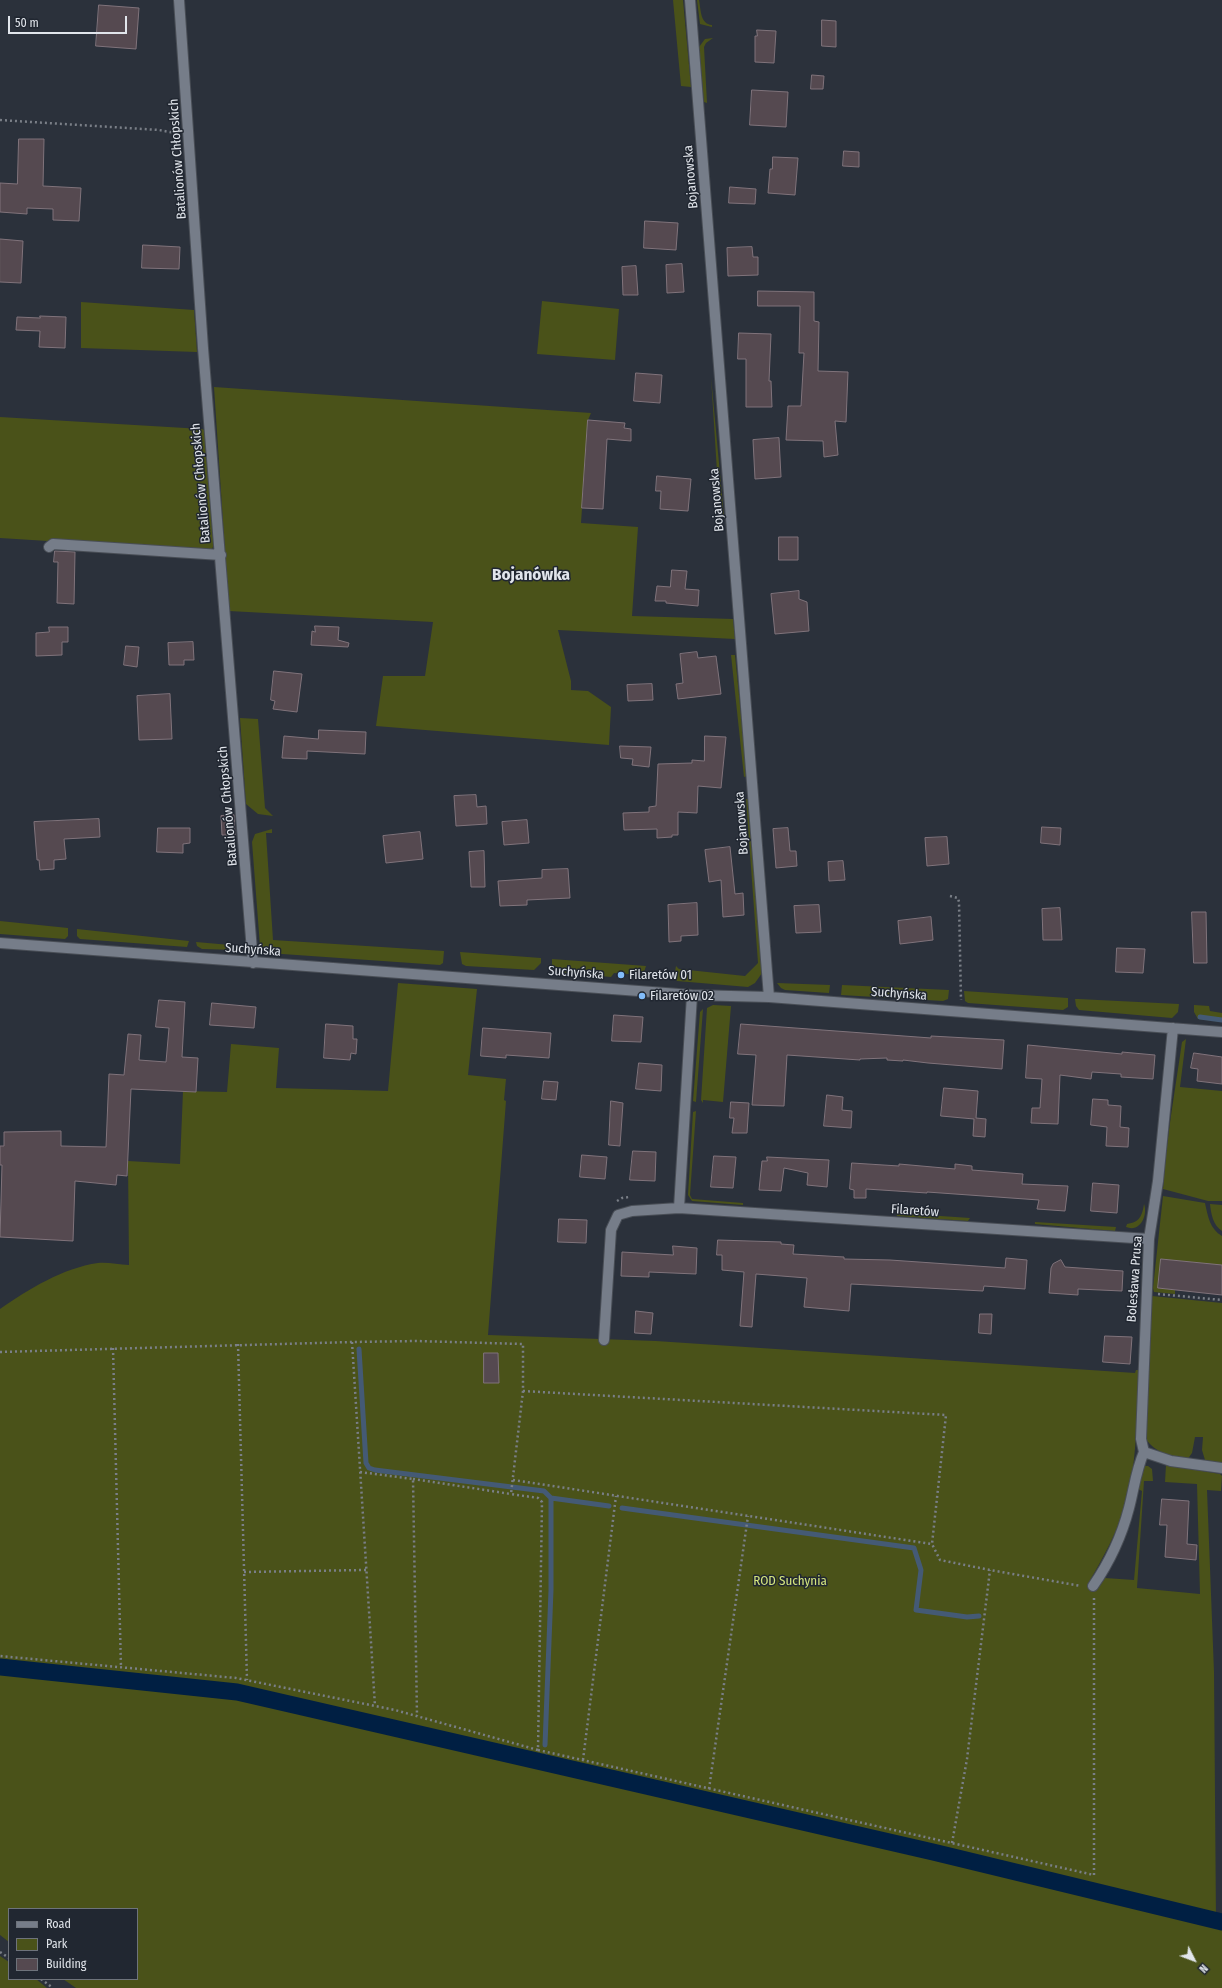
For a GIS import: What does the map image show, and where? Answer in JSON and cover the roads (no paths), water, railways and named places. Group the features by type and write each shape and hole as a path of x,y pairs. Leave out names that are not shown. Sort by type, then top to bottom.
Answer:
{"street":[{"name":"Batalionów Chłopskich","path":"179,0 203,348 253,963"},
{"name":"Bojanowska","path":"690,0 769,997"},
{"path":"49,547 53,544 220,555"},
{"name":"Suchyńska","path":"0,943 692,995 769,997 1222,1032"},
{"path":"679,1208 692,995"},
{"name":"Bolesława Prusa","path":"1144,1452 1141,1439 1149,1239 1158,1181 1172,1028"},
{"name":"Filaretów","path":"604,1340 611,1230 613,1222 618,1214 632,1211 679,1208 1149,1239"},
{"path":"1090,1588 1113,1551 1126,1517 1144,1452 1171,1461 1222,1468"}],"waterway":[{"path":"1200,1017 1222,1020"},
{"path":"359,1349 366,1463 369,1468 375,1470 544,1491 551,1498 551,1590 545,1745"},
{"path":"551,1498 609,1506"},
{"path":"622,1508 914,1548 921,1570 916,1610 967,1617 979,1616"},
{"path":"0,1667 237,1692 933,1852 1222,1922"},
{"path":"545,1756 545,1764"}],"place":[{"name":"Filaretów 01","path":"621,975"},
{"name":"Filaretów 02","path":"642,996"}],"district":[{"name":"Bojanówka","path":"531,575"}],"park label":[{"name":"ROD Suchynia","path":"790,1581"}]}
